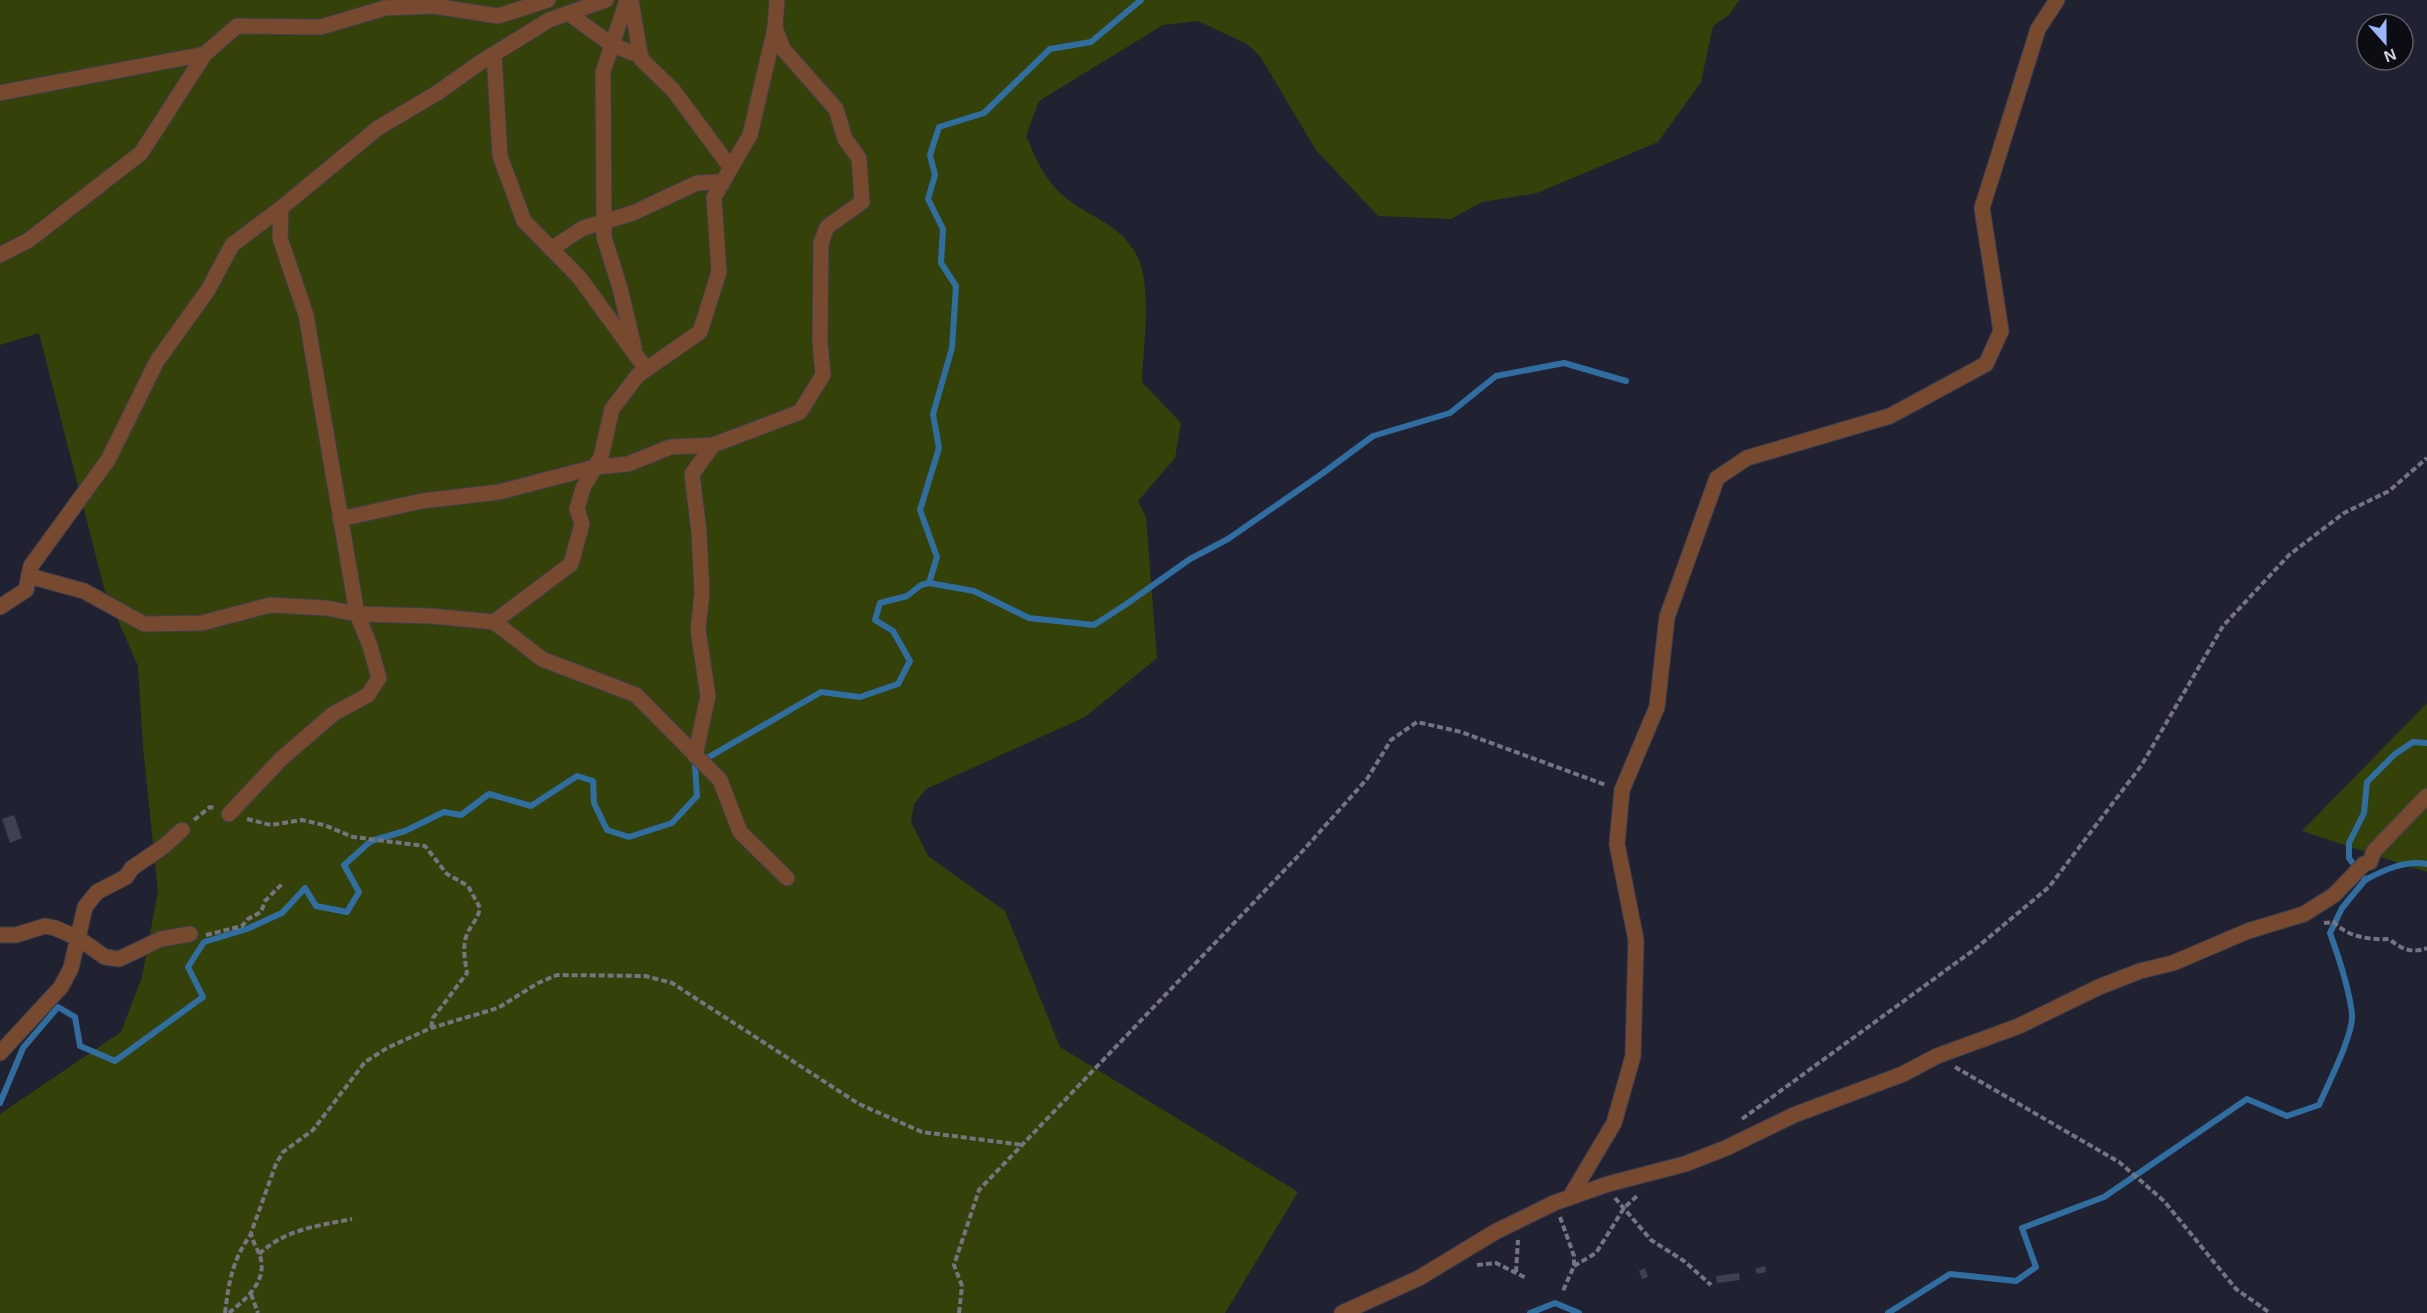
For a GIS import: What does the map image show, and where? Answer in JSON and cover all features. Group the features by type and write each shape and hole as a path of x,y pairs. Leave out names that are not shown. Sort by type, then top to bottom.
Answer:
{"street":[{"path":"0,255 29,240 141,153 205,54 237,26 321,27 385,8 434,6 498,16 548,0"},
{"path":"0,607 26,590 31,566 108,460 157,361 208,290 231,245 281,208 378,128 437,93 549,20 606,0"},
{"path":"629,0 603,72 604,237 620,288 635,353"},
{"path":"629,0 641,59 673,90 731,168"},
{"path":"494,622 571,564 582,525 577,509 583,488 601,457 612,409 638,375 700,332 718,272 714,197 750,135 775,28 777,0"},
{"path":"1570,1197 1614,1123 1634,1056 1636,940 1617,844 1622,790 1657,706 1667,617 1717,478 1747,458 1890,416 1986,364 2001,331 1982,208 2038,29 2057,0"},
{"path":"568,13 612,45 640,56"},
{"path":"340,519 422,501 500,492 595,467 628,464 670,447 713,445 800,412 823,375 820,342 821,243 826,227 862,202 859,158 845,139 836,109 783,49 775,28"},
{"path":"0,93 205,54"},
{"path":"494,54 500,156 524,221 579,277 646,369"},
{"path":"552,249 583,228 604,224 697,183 722,184"},
{"path":"229,814 282,759 333,714 368,695 379,678 370,646 357,614 306,315 280,238 281,208"},
{"path":"695,756 708,696 698,630 702,593 699,532 692,474 713,445"},
{"path":"29,576 84,591 144,624 202,623 270,605 326,608 357,614 431,616 494,622 542,659 636,694 720,780 740,832 787,878"},
{"path":"1342,1313 1419,1278 1520,1218 1554,1203 1600,1187 1684,1164 1726,1148 1794,1115 1903,1074 1937,1056 2019,1026 2098,987 2173,963 2247,931 2297,916 2334,895 2364,864 2370,861 2374,851 2427,796"},
{"path":"0,1053 62,987 71,968 85,907 90,899 112,882 126,877 132,868 163,847 182,830"},
{"path":"0,935 16,935 45,926 78,938 105,957 119,959 161,939 190,934"}],"path":[{"path":"1740,1120 1975,949 2049,887 2141,766 2223,627 2289,555 2344,513 2389,491 2427,458"},
{"path":"959,1313 963,1296 962,1286 954,1265 980,1190 1307,847 1367,779 1391,740 1417,722 1461,732 1622,790"},
{"path":"182,830 210,807 271,825 302,819 353,837 425,846 447,874 468,886 480,908 478,920 468,932 464,947 467,973 433,1018 431,1028"},
{"path":"190,934 201,936 242,926 261,912 266,901 283,883"},
{"path":"2297,916 2304,924 2334,922 2340,930 2372,940 2389,939 2400,948 2415,952 2427,948"},
{"path":"227,1313 230,1275 238,1251 252,1233 276,1164 283,1152 313,1130 365,1062 387,1048 431,1028 498,1008 538,983 557,975 645,976 672,983 859,1104 922,1132 1023,1145"},
{"path":"1937,1056 2119,1161 2164,1201 2236,1289 2270,1313"},
{"path":"1574,1266 1596,1252 1624,1208 1646,1188 1660,1170"},
{"path":"1600,1187 1624,1208 1651,1240 1684,1261 1711,1285"},
{"path":"1554,1203 1566,1229 1574,1256 1574,1266 1562,1293"},
{"path":"1516,1272 1520,1218"},
{"path":"259,1254 280,1237 306,1228 352,1219"},
{"path":"227,1313 251,1294 258,1281 262,1265 253,1245 252,1233"},
{"path":"1446,1261 1467,1266 1496,1263 1526,1278"},
{"path":"251,1294 258,1313"}],"green space":[{"path":"0,0 1739,0 1729,15 1713,26 1701,82 1658,142 1537,193 1482,202 1451,219 1378,216 1316,150 1260,56 1247,44 1198,21 1163,25 1039,101 1026,136 1047,177 1065,197 1113,228 1136,254 1141,267 1146,298 1142,382 1181,423 1175,458 1138,501 1146,517 1157,658 1085,717 926,789 914,804 911,822 928,856 1005,911 1060,1047 1298,1192 1225,1313 0,1313 0,1114 121,1032 142,977 158,891 143,748 138,666 104,588 39,333 0,345"},
{"path":"2427,703 2427,872 2302,831"}],"building":[{"path":"14,815 22,838 10,843 2,819"},
{"path":"1765,1266 1766,1272 1757,1274 1755,1269"},
{"path":"1645,1268 1648,1277 1642,1279 1639,1271"},
{"path":"1739,1273 1740,1280 1717,1283 1716,1276"}],"waterway":[{"path":"929,583 937,557 920,510 939,448 933,414 952,348 956,286 941,263 943,229 928,199 935,175 930,155 939,127 984,113 1050,49 1091,42 1141,0"},
{"path":"0,1103 23,1048 58,1007 75,1017 80,1046 115,1061 203,997 188,967 204,942 247,929 282,913 305,888 316,906 347,912 359,892 344,865 371,841 405,831 444,812 461,815 489,794 531,806 577,776 593,781 594,803 607,830 629,837 672,823 697,796 695,765 821,692 860,697 898,684 910,661 893,631 875,620 880,603 907,596 921,585 929,583 974,591 1029,618 1094,625 1190,559 1228,539 1373,436 1450,413 1496,376 1564,363 1626,381"},
{"path":"1888,1313 1950,1274 2016,1281 2036,1267 2022,1228 2104,1197 2247,1099 2287,1116 2319,1105 2345,1046 2352,1023 2351,1004 2346,983 2330,933 2342,908 2365,880 2349,858 2349,843 2364,813 2367,782 2395,754 2413,742 2427,743"},
{"path":"2365,880 2387,869 2411,863 2427,864"},
{"path":"1530,1313 1555,1303 1579,1313"}]}
